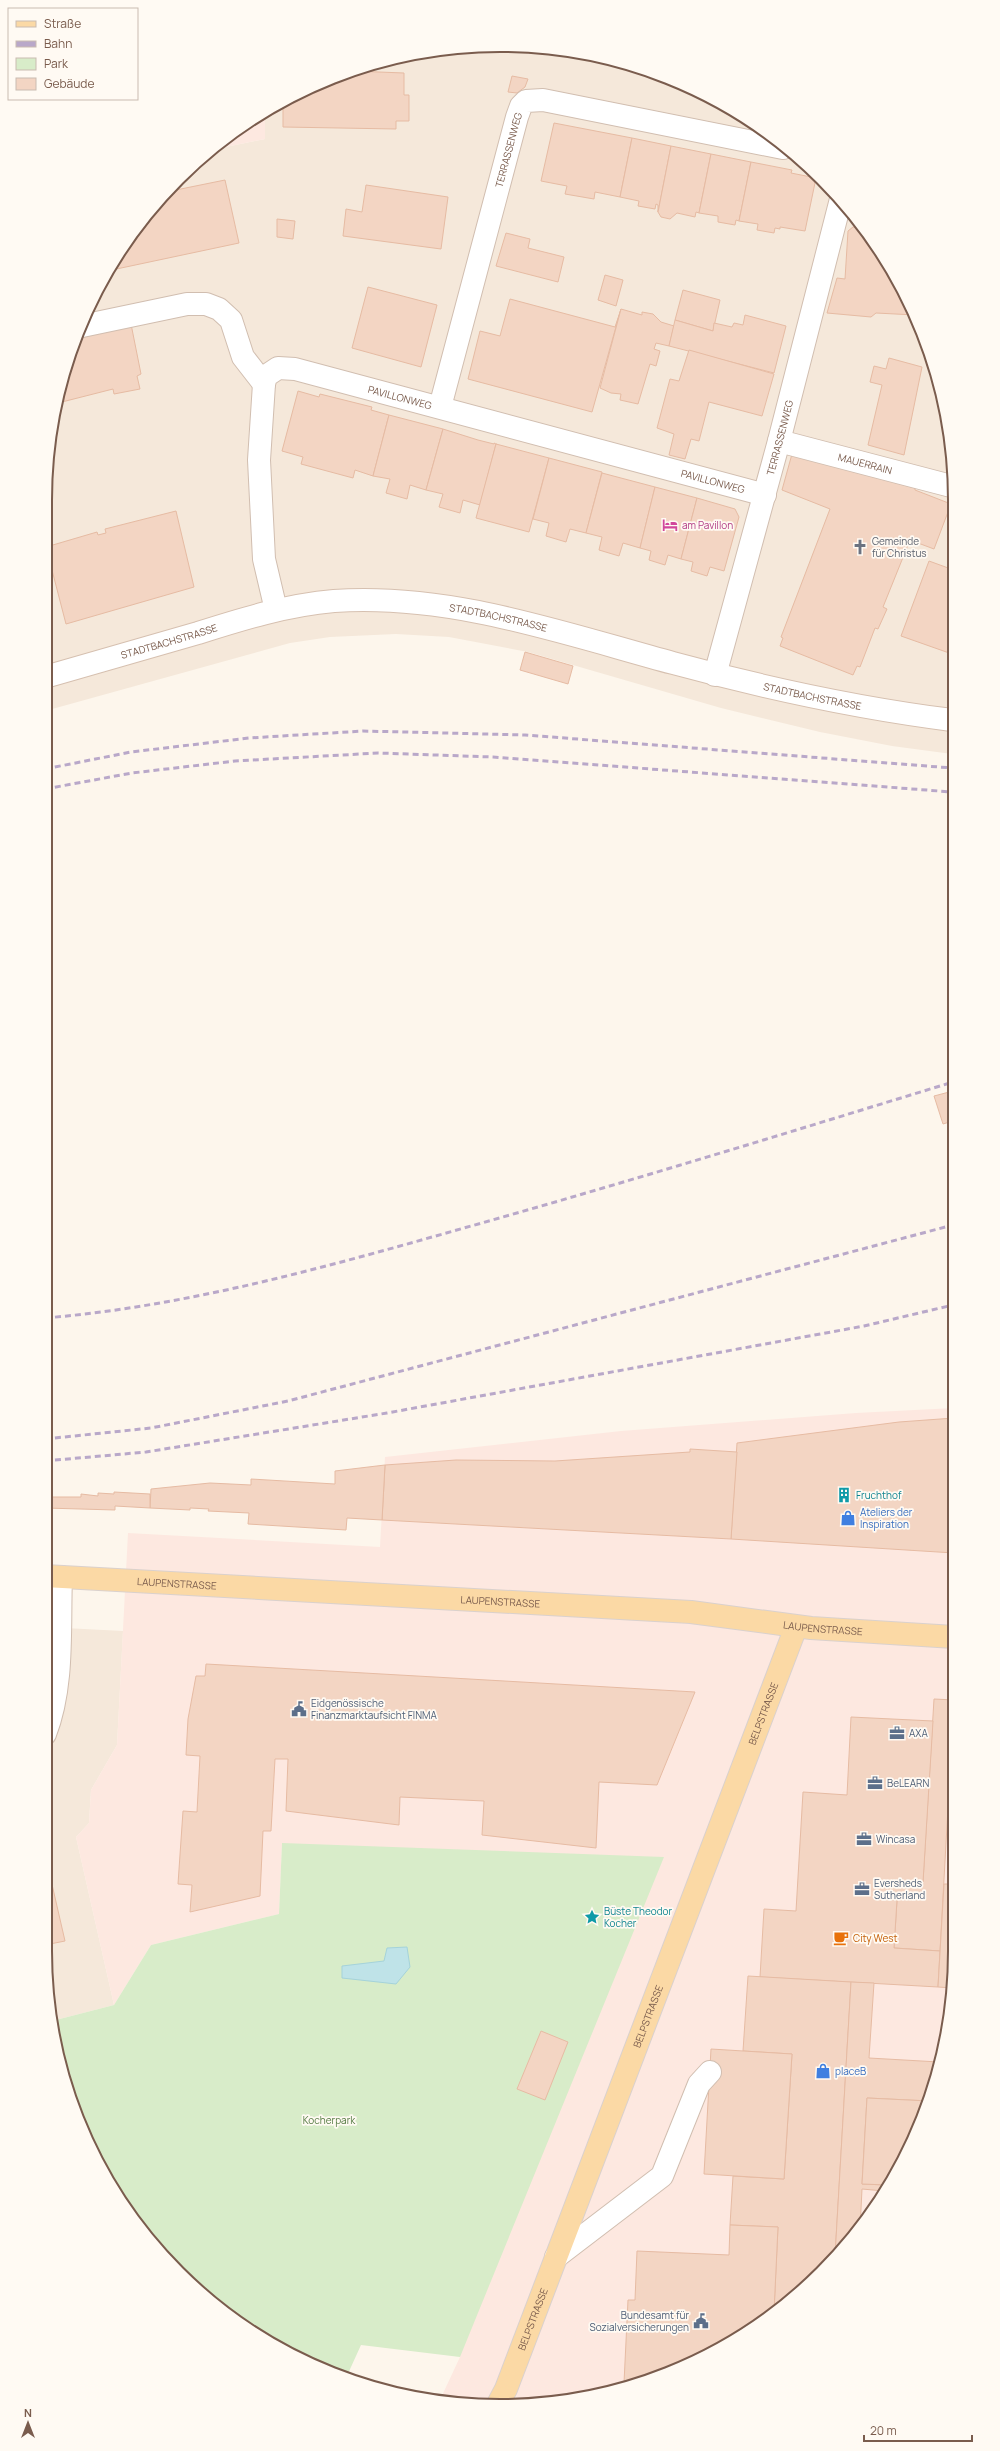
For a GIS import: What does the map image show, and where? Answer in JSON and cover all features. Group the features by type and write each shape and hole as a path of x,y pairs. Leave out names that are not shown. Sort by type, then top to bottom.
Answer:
{"main road":[{"name":"LAUPENSTRASSE","path":"53,1576 691,1612 796,1627 854,1633 948,1637"},
{"name":"BELPSTRASSE","path":"501,2399 506,2389 796,1627"}],"street":[{"name":"TERRASSENWEG","path":"440,407 517,117 521,106 526,101 543,100 775,146"},
{"name":"TERRASSENWEG","path":"715,675 765,495 839,207"},
{"path":"88,325 187,304 206,304 219,310 231,320 243,357 264,384 260,460 264,559 276,610"},
{"name":"PAVILLONWEG","path":"264,384 271,371 286,367 765,495"},
{"name":"MAUERRAIN","path":"779,441 947,485"},
{"name":"STADTBACHSTRASSE","path":"52,675 276,610 335,601 392,601 448,606 500,616 715,675 841,704 948,719"},
{"path":"52,1712 56,1686 53,1576"},
{"path":"556,2257 662,2176 699,2084 710,2072"}],"shaded area":[{"path":"500,52 529,53 558,56 616,67 671,86 724,112 773,145 795,163 817,183 837,205 855,227 888,276 914,329 933,384 944,442 947,471 948,753 892,746 820,732 721,708 528,652 449,637 396,634 330,637 290,643 52,709 53,471 56,442 67,384 86,329 112,276 128,251 145,227 183,183 224,147 265,139 265,119 302,98 356,76 384,67 442,56"},
{"path":"265,119 265,139 224,147"},
{"path":"948,1408 947,1980 944,2009 933,2067 914,2122 888,2175 855,2224 837,2246 817,2268 795,2288 773,2306 724,2339 671,2365 616,2384 587,2390 529,2398 500,2399 442,2395 460,2357 282,1843 279,1914 151,1945 114,2005 76,1837 89,1823 91,1790 117,1745 128,1533 380,1547 385,1457 621,1431 856,1413"},
{"path":"52,1627 123,1631 117,1745 91,1790 89,1823 76,1837 114,2005 58,2020 53,1980 52,1951"}],"green space":[{"name":"Kocherpark","path":"282,1843 664,1857 460,2357 361,2345 349,2372 302,2353 276,2339 227,2306 205,2288 183,2268 163,2246 145,2224 112,2175 86,2122 67,2067 58,2020 114,2005 151,1945 279,1914"}],"water":[{"path":"407,1947 410,1967 396,1984 342,1978 342,1966 384,1961 387,1948"}],"building":[{"path":"370,72 404,73 404,95 409,95 409,121 396,121 396,129 283,127 283,108 302,98 329,86"},
{"path":"512,76 528,79 525,87 517,93 508,92"},
{"path":"554,123 632,138 620,197 595,192 594,199 565,194 567,186 541,181"},
{"path":"632,138 671,146 658,212 658,205 656,204 655,209 638,206 639,201 620,197"},
{"path":"671,146 711,154 699,213 696,212 695,217 677,213 670,219 661,217 658,212"},
{"path":"711,154 751,162 739,221 736,220 735,225 718,222 718,216 699,213"},
{"path":"751,162 792,170 791,173 810,177 815,181 805,231 780,227 780,229 775,228 774,233 757,230 758,224 739,221"},
{"path":"225,180 239,243 116,269 145,227 177,190"},
{"path":"366,185 448,197 441,249 343,236 346,209 362,212"},
{"path":"277,219 295,221 293,239 277,237"},
{"path":"853,227 855,227 888,276 908,315 876,313 871,317 827,313 837,278 845,279 848,231"},
{"path":"506,233 530,239 528,248 564,257 558,282 496,266"},
{"path":"605,275 623,280 616,306 598,300"},
{"path":"368,287 437,305 421,367 352,348"},
{"path":"683,290 720,300 713,331 675,320"},
{"path":"510,299 615,327 621,309 592,412 468,379 480,331 500,336"},
{"path":"621,309 642,315 642,312 653,314 661,322 674,326 669,346 656,343 654,349 660,351 656,366 650,364 638,404 620,400 621,394 611,393 600,388"},
{"path":"745,315 786,326 774,373 669,346 675,320 713,331 714,323 732,327 734,323 743,325"},
{"path":"131,324 141,374 137,376 140,389 114,394 113,389 63,402 67,384 85,333"},
{"path":"689,350 774,374 762,416 709,402 699,441 691,439 685,459 669,455 674,434 657,428 670,379 679,381"},
{"path":"889,358 922,367 904,455 868,445 882,385 870,382 874,366 886,369"},
{"path":"298,391 319,397 320,394 372,407 371,410 389,415 373,476 355,470 353,478 301,464 303,457 282,451"},
{"path":"389,415 443,429 426,490 410,485 407,499 386,493 390,479 373,476"},
{"path":"443,429 496,444 480,505 463,500 460,513 439,507 443,494 426,490"},
{"path":"496,444 549,458 529,532 476,518"},
{"path":"792,454 915,488 915,490 948,503 948,512 934,549 910,540 883,607 887,609 878,629 875,628 860,667 857,666 853,675 780,646 783,638 781,637 830,509 782,490"},
{"path":"549,458 602,472 586,533 570,529 566,542 546,536 549,523 533,519"},
{"path":"602,473 655,487 640,548 623,543 619,556 599,550 602,537 586,533"},
{"path":"655,487 697,498 681,559 668,555 665,565 649,560 651,551 640,548"},
{"path":"697,498 735,509 739,517 724,571 710,567 707,576 691,571 693,562 681,559"},
{"path":"176,511 194,587 66,624 52,570 52,545 97,532 98,535 106,533 105,529"},
{"path":"929,561 948,568 948,653 901,636"},
{"path":"525,652 573,666 568,684 520,670"},
{"path":"948,1092 948,1122 943,1124 934,1096"},
{"name":"Fruchthof","path":"948,1418 948,1553 731,1539 737,1443 899,1422"},
{"path":"690,1449 737,1452 731,1539 382,1520 385,1465 456,1460 555,1461 690,1452"},
{"path":"385,1465 382,1520 347,1518 346,1530 248,1524 249,1513 208,1511 209,1509 190,1508 190,1510 150,1508 151,1489 210,1483 251,1485 251,1479 335,1484 335,1471"},
{"path":"114,1492 150,1494 150,1508 115,1506 115,1510 52,1508 52,1497 81,1497 81,1494 98,1496 98,1493 114,1494"},
{"path":"206,1664 695,1692 657,1785 599,1782 596,1848 482,1835 484,1801 400,1797 399,1825 286,1811 288,1759 275,1759 271,1831 263,1831 260,1896 190,1912 192,1885 178,1884 183,1811 197,1812 200,1756 186,1755 188,1719 196,1676 205,1676"},
{"path":"934,1699 948,1700 948,1808 940,1951 894,1948 897,1900 891,1900 892,1880 923,1882"},
{"path":"851,1717 933,1721 923,1882 892,1880 891,1900 897,1900 894,1948 940,1951 938,1987 760,1977 764,1909 796,1911 803,1792 847,1795"},
{"path":"52,1884 65,1941 52,1944"},
{"path":"944,1884 948,1884 947,1980 946,1988 938,1987"},
{"path":"748,1976 851,1982 835,2248 817,2268 774,2305 778,2227 730,2225 733,2176 784,2179 792,2054 743,2051"},
{"path":"851,1982 874,1983 869,2058 934,2062 922,2101 867,2098 862,2184 882,2185 878,2190 862,2189 861,2216 835,2248"},
{"path":"541,2031 568,2042 545,2100 517,2089"},
{"path":"711,2049 792,2054 784,2179 704,2174"},
{"path":"867,2098 922,2101 902,2149 882,2185 862,2184"},
{"path":"730,2225 778,2227 774,2305 724,2339 698,2353 671,2365 624,2381 628,2300 635,2300 637,2251 729,2255"}],"railway":[{"path":"52,768 131,752 249,738 363,731 525,735 948,768"},
{"path":"52,788 132,773 235,761 378,753 493,757 948,792"},
{"path":"52,1317 99,1312 204,1295 361,1257 587,1193 948,1084"},
{"path":"52,1438 151,1428 288,1401 948,1226"},
{"path":"52,1460 146,1452 387,1413 864,1326 948,1306"}],"place":[{"name":"am Pavillon","path":"670,525"},
{"name":"Gemeinde für Christus","path":"860,547"},
{"name":"Fruchthof","path":"844,1495"},
{"name":"Ateliers der Inspiration","path":"848,1518"},
{"name":"Eidgenössische Finanzmarktaufsicht FINMA","path":"299,1709"},
{"name":"AXA","path":"897,1733"},
{"name":"BeLEARN","path":"875,1783"},
{"name":"Wincasa","path":"864,1839"},
{"name":"Eversheds Sutherland","path":"862,1889"},
{"name":"Büste Theodor Kocher","path":"592,1917"},
{"name":"City West","path":"841,1938"},
{"name":"placeB","path":"823,2071"},
{"name":"Bundesamt für Sozialversicherungen","path":"701,2321"}]}
